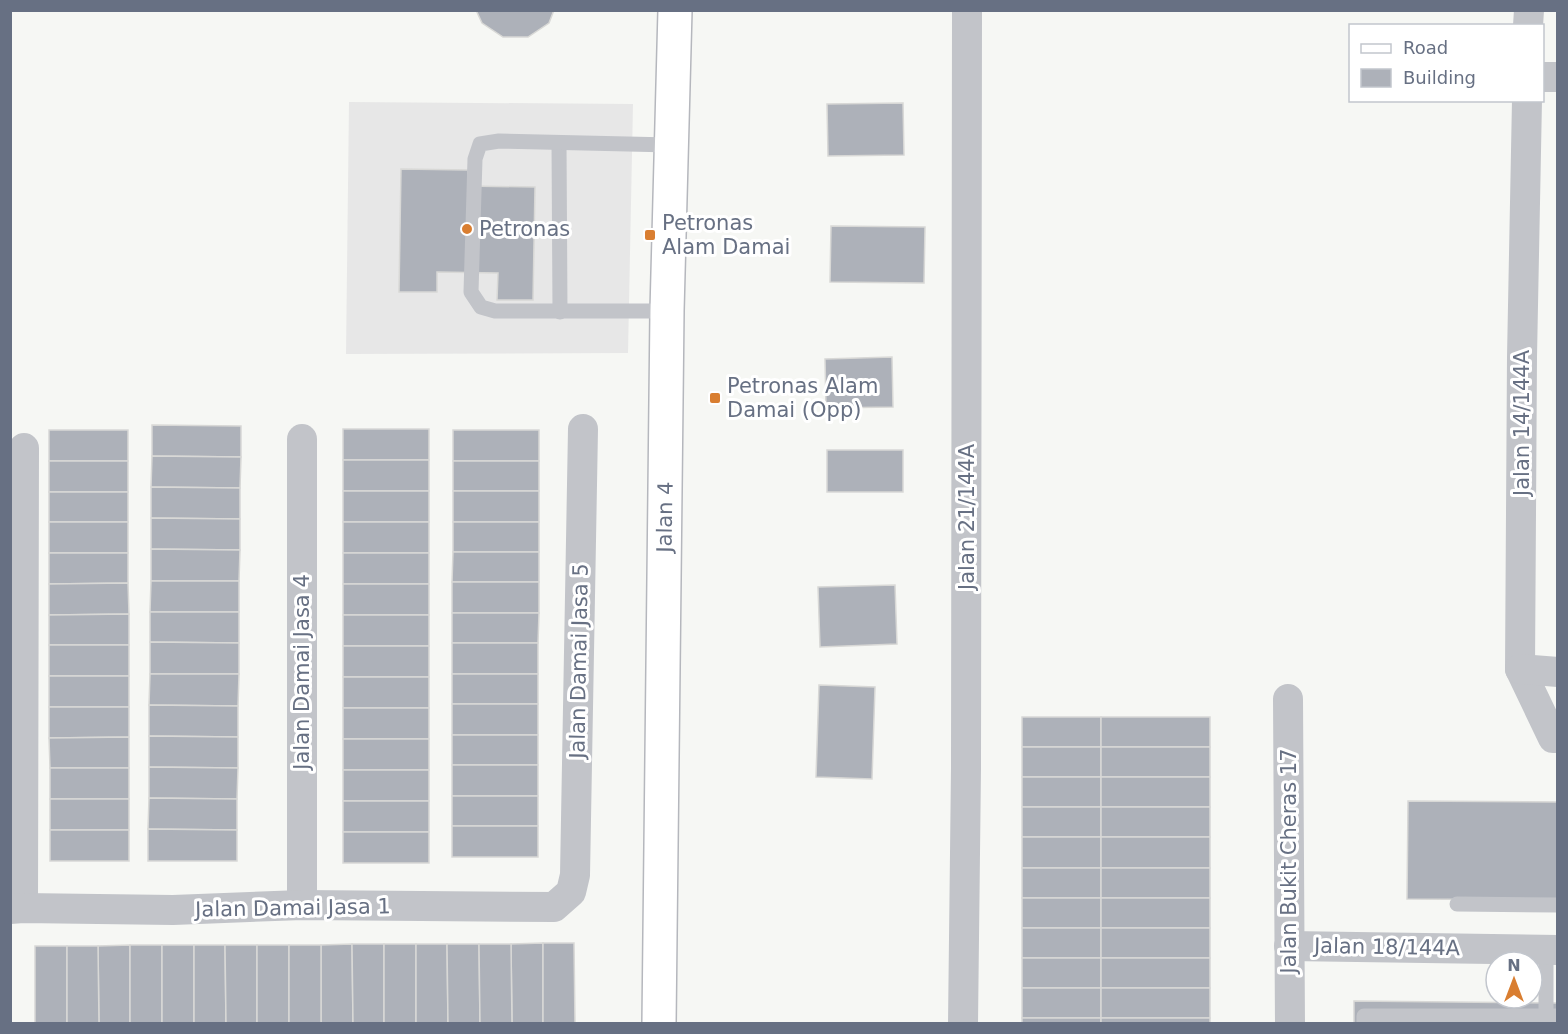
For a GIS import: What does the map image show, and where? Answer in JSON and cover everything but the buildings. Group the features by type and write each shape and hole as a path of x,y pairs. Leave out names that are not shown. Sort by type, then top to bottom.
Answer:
{"street":[{"name":"Jalan 4","path":"659,1023 667,310 675,10"},
{"name":"Jalan 21/144A","path":"963,1023 966,744 967,10"},
{"name":"Jalan 14/144A","path":"1527,102 1520,669 1555,738"},
{"name":"Jalan Damai Jasa 5","path":"571,892 575,875 583,429"},
{"name":"Jalan Damai Jasa 4","path":"302,439 302,905"},
{"path":"17,908 24,448"},
{"path":"1520,669 1557,672"},
{"name":"Jalan Bukit Cheras 17","path":"1288,699 1290,1023"},
{"name":"Jalan Damai Jasa 1","path":"17,908 173,910 302,905 554,907 571,892"},
{"name":"Jalan 18/144A","path":"1289,946 1552,949"}],"lane":[{"path":"667,310 560,312 495,310 481,307 471,292 476,159 480,144 499,141 671,145"},
{"path":"559,143 560,312"},
{"path":"1457,904 1557,905"},
{"path":"1364,1023 1364,1016 1552,1016 1552,949"}],"shaded area":[{"path":"349,102 633,104 628,353 346,354"}],"place":[{"name":"Petronas","path":"467,229"},
{"name":"Petronas Alam Damai","path":"650,235"},
{"name":"Petronas Alam Damai (Opp)","path":"715,398"}]}
